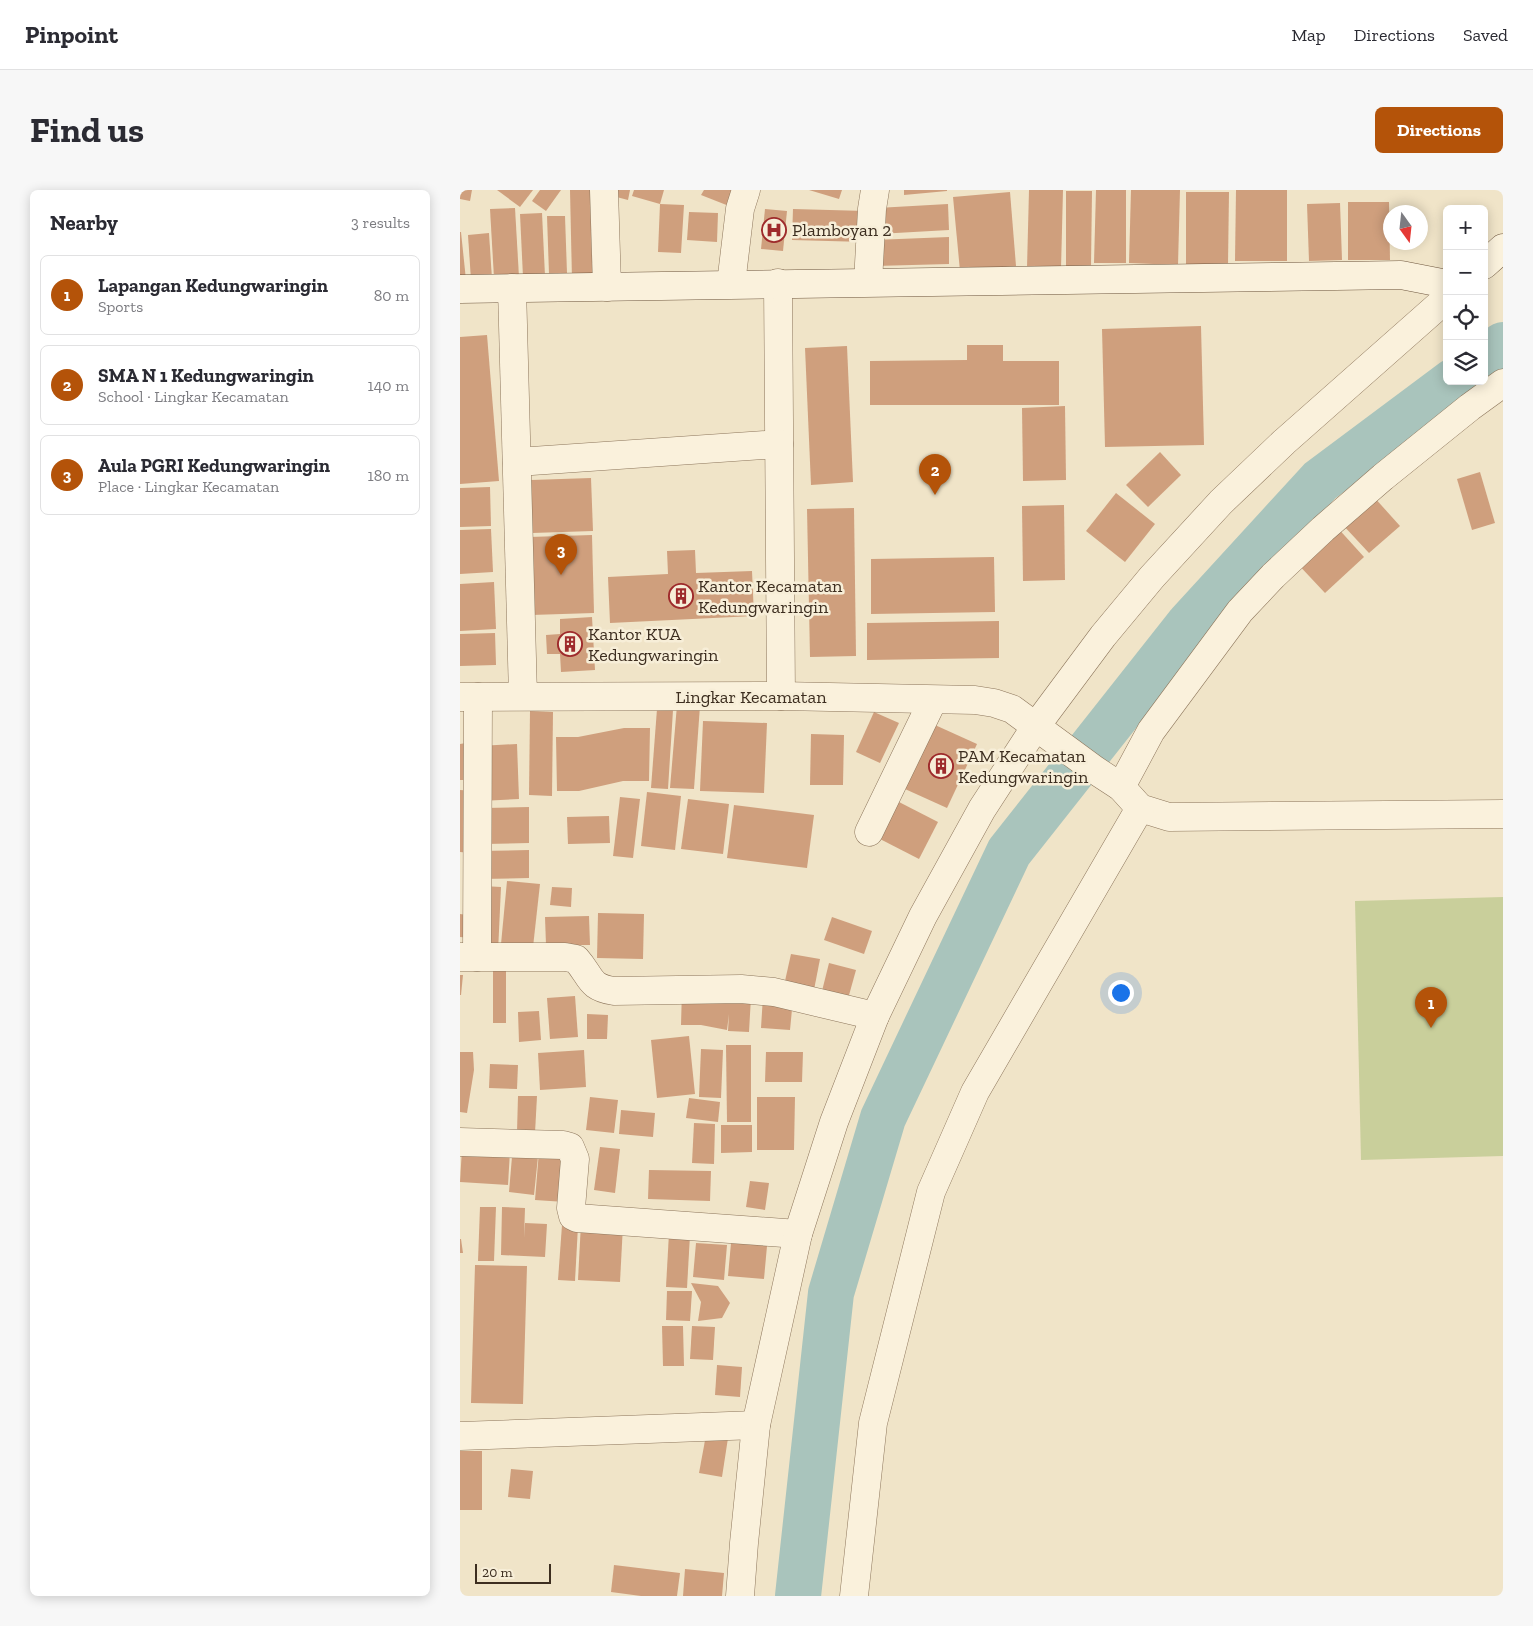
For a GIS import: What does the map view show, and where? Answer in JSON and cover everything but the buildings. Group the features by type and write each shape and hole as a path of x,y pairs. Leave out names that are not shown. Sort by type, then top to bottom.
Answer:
{"street":[{"path":"604,190 606,287"},
{"path":"731,284 737,228 746,190"},
{"path":"868,282 872,209 875,190"},
{"path":"1488,261 1503,248"},
{"path":"460,289 1401,275 1443,283"},
{"path":"778,283 781,696"},
{"path":"512,288 523,696"},
{"path":"740,1596 756,1425 798,1234 834,1122 875,1016 922,916 982,809 1045,733 1103,636 1152,577 1222,502 1284,442 1443,302"},
{"path":"1121,786 1151,731 1240,611 1273,576 1383,477 1448,424 1503,383"},
{"path":"517,462 780,444"},
{"name":"Lingkar Kecamatan","path":"469,697 781,696 994,702 1012,710 1095,770 1121,786 1140,808"},
{"path":"469,697 469,957 556,957 576,959 592,982 600,989 614,991 741,989 783,994 875,1016"},
{"path":"870,832 933,700"},
{"path":"854,1596 873,1424 931,1192 974,1092 1140,808 1169,817 1503,814"},
{"path":"460,1142 563,1145 570,1147 575,1159 571,1208 574,1216 578,1218 798,1234"},
{"path":"460,1436 756,1425"}],"green space":[{"path":"1503,897 1503,1156 1361,1160 1355,901"}],"waterway":[{"path":"1488,356 1503,345"},
{"path":"798,1596 831,1293 883,1118 1009,852 1189,624 1320,481 1449,385"}],"place":[{"name":"Plamboyan 2","path":"774,230"},
{"name":"SMA N 1 Kedungwaringin","path":"935,495"},
{"name":"Aula PGRI Kedungwaringin","path":"561,575"},
{"name":"Kantor Kecamatan Kedungwaringin","path":"681,596"},
{"name":"Kantor KUA Kedungwaringin","path":"570,644"},
{"name":"PAM Kecamatan Kedungwaringin","path":"941,766"},
{"name":"Lapangan Kedungwaringin","path":"1431,1028"}]}
